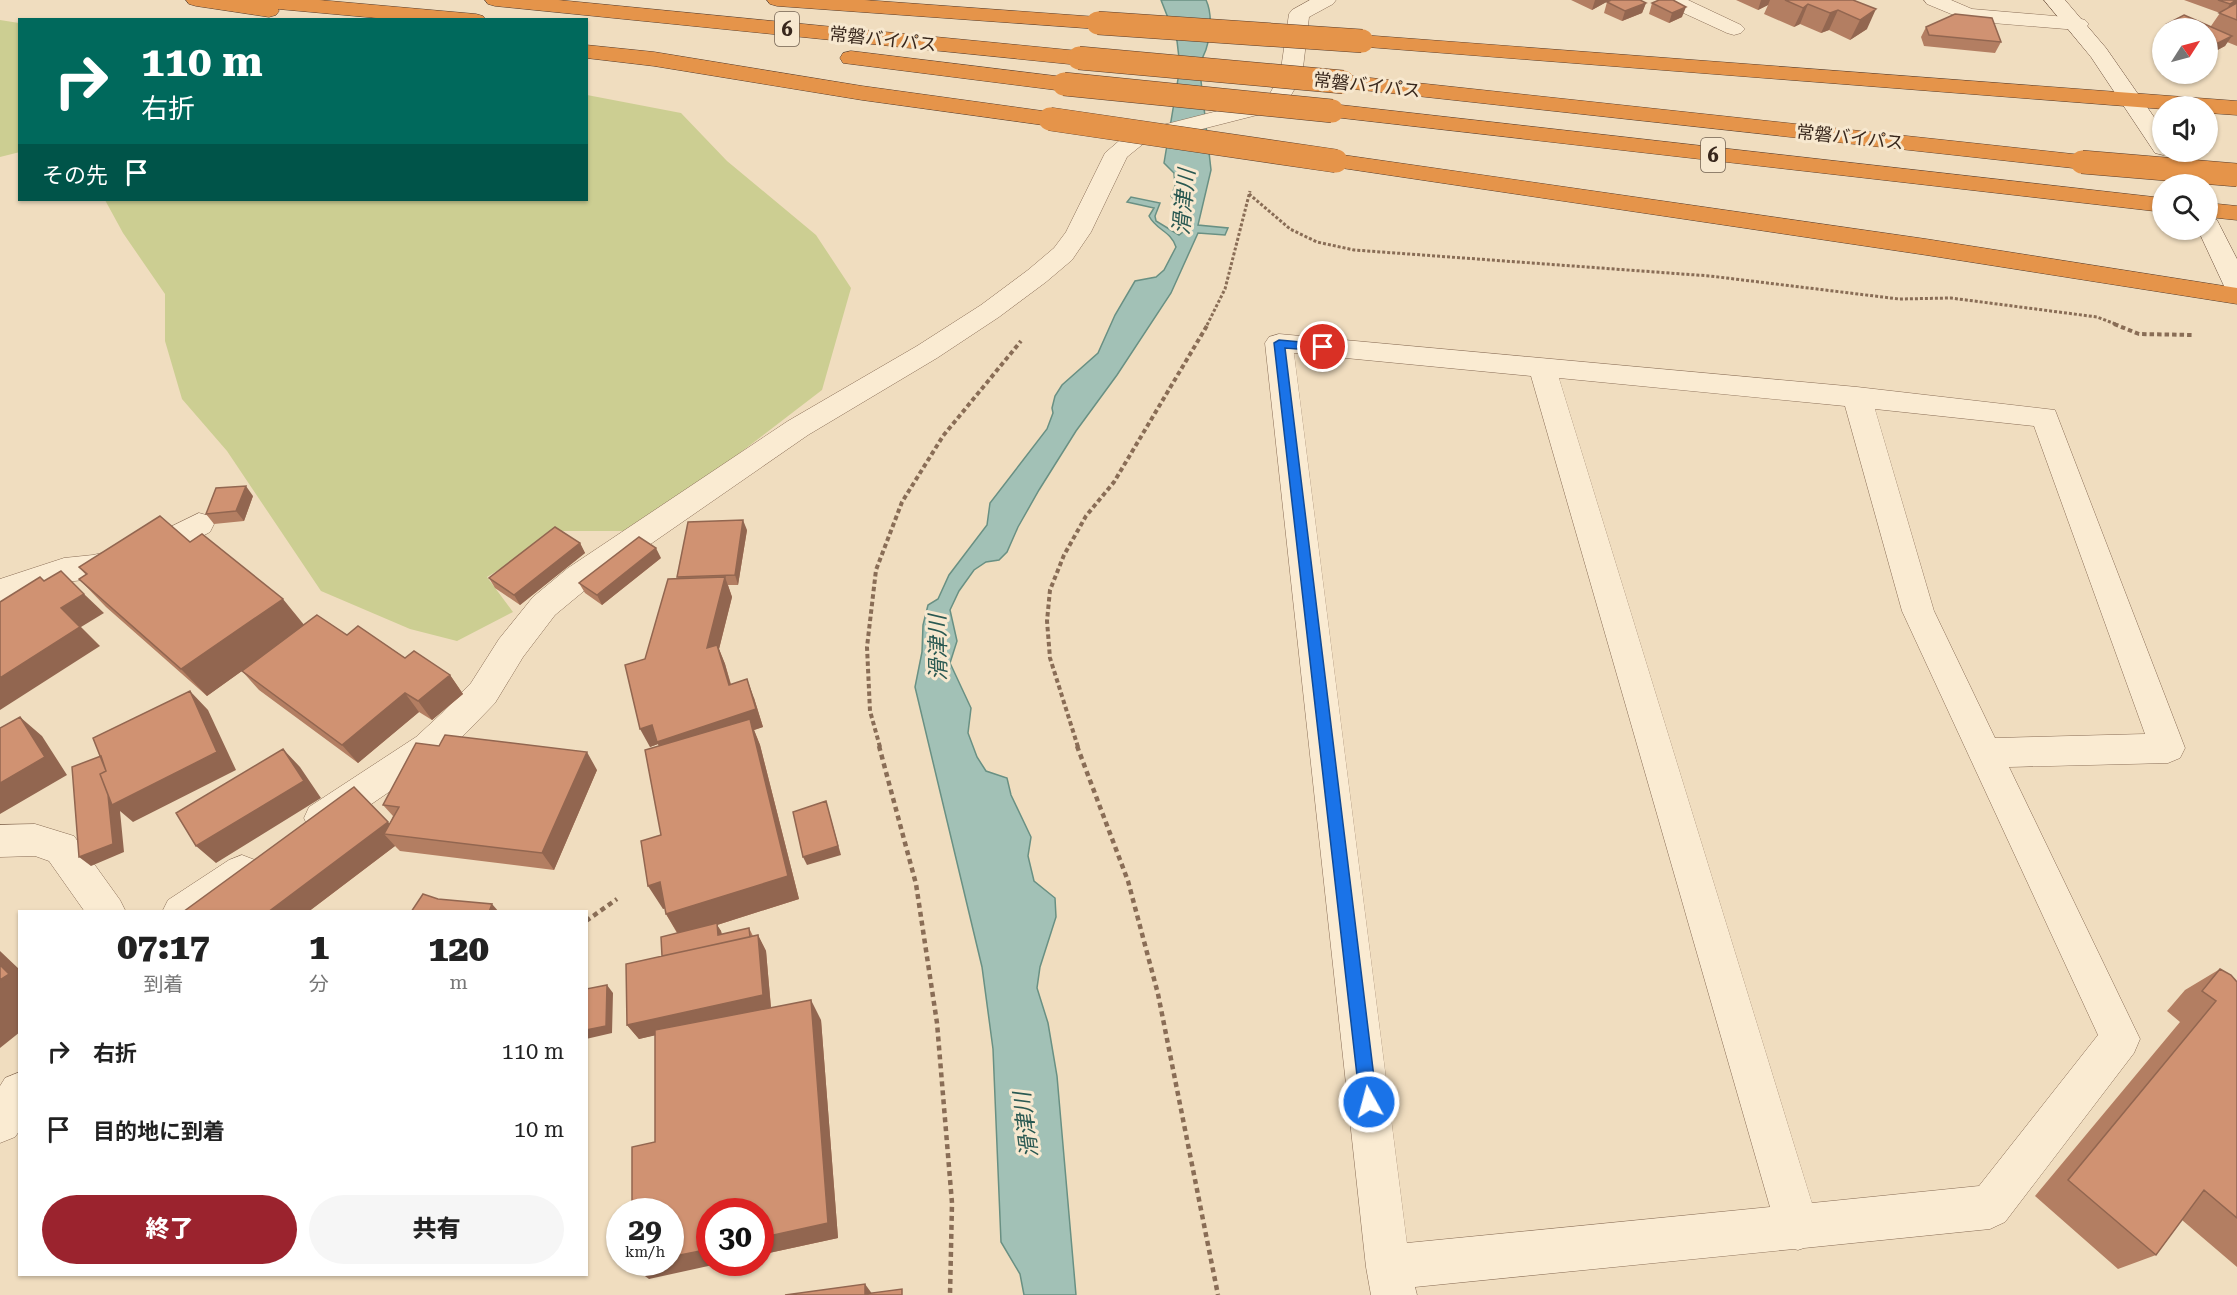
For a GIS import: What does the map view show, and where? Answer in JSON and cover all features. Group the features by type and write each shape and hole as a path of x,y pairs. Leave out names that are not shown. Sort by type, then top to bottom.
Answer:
{"highway":[{"path":"196,0 314,18"},
{"path":"248,0 453,18"},
{"name":"常磐バイパス","path":"495,0 1343,82 2082,162 2237,176"},
{"path":"777,0 1362,41 2237,108"},
{"name":"6","path":"588,29 773,48"},
{"path":"588,51 654,59 862,93 1914,246 2237,296"},
{"name":"常磐バイパス","path":"830,55 1064,84 1332,111 2152,204"},
{"path":"2218,211 2237,213"}],"street":[{"path":"300,833 428,747 483,693 511,648 544,606 579,577 798,428 927,352 990,311 1037,276 1063,254 1078,232 1117,153 1135,139 1261,107 1278,99 1290,76 1299,14 1326,0"},
{"path":"1671,0 1734,29"},
{"path":"1934,0 1968,15 2078,24"},
{"path":"2054,0 2078,24 2152,131"},
{"path":"2215,240 2237,286"},
{"path":"1857,397 1918,611 1985,753 2120,1039 1990,1207 1798,1228 1391,1281 1279,343 1857,397 2045,417 2168,748 1985,753"},
{"path":"1542,367 1798,1228"},
{"path":"0,592 64,570 93,567 137,557 199,524"},
{"path":"0,841 35,840 61,848 106,910"},
{"path":"184,910 260,859"},
{"path":"0,1122 18,1096"}],"path":[{"path":"1218,1295 1158,994 1128,881 1070,728 1050,658 1047,621 1050,590 1064,555 1086,516 1114,482 1214,313 1225,289 1251,185"},
{"path":"1249,194 1290,229 1317,242 1354,250 1710,276 1899,299 1951,297 2097,317 2139,334 2192,335"},
{"path":"950,1295 952,1203 937,1023 916,884 870,711 867,647 876,570 902,502 943,436 1023,340"},
{"path":"588,920 617,899"}],"green space":[{"path":"0,20 18,23 18,152 0,157"},
{"path":"588,95 681,113 727,161 816,235 851,288 822,390 711,475 624,531 561,531 487,577 513,612 457,641 410,629 321,591 227,451 182,399 165,341 165,294 123,233 106,201 588,201"}],"water":[{"name":"滑津川","path":"1161,0 1206,0 1210,15 1210,33 1206,50 1199,63 1211,170 1198,225 1228,228 1225,235 1198,233 1171,293 1117,375 1076,431 1039,490 1007,552 999,560 986,562 974,570 959,591 950,610 957,641 950,663 971,708 968,733 977,757 986,771 1007,778 1011,795 1031,837 1028,856 1034,881 1055,898 1056,917 1040,967 1037,988 1048,1023 1057,1076 1076,1295 1024,1295 1020,1274 1001,1242 993,1049 982,967 915,687 922,652 923,625 928,605 938,599 949,575 987,525 990,503 1047,429 1053,413 1055,396 1062,385 1098,353 1115,315 1135,281 1156,277 1164,270 1176,247 1171,237 1155,225 1149,216 1154,208 1127,202 1131,197 1160,203 1155,216 1156,221 1179,235 1183,232 1179,219 1180,207 1171,196 1175,186 1174,173 1164,163 1180,67 1177,41"}],"building":[{"path":"1640,0 1646,3 1625,11 1607,2"},
{"path":"1659,0 1673,0 1686,7 1672,13 1652,3"},
{"path":"1785,0 1853,0 1876,9 1860,20 1838,10 1830,13 1808,4 1803,8"},
{"path":"2218,0 2236,0 2230,4"},
{"path":"2237,3 2237,20 2219,13"},
{"path":"1955,14 1992,18 2001,42 1929,35 1926,27"},
{"path":"2218,30 2232,36 2218,43"},
{"path":"246,486 236,511 206,514 216,488"},
{"path":"160,516 190,542 202,534 283,599 181,669 79,579 87,574 79,567"},
{"path":"743,520 735,575 677,577 688,522"},
{"path":"555,527 580,543 514,595 489,578"},
{"path":"639,537 656,548 597,595 579,583"},
{"path":"61,571 84,594 61,608 80,627 0,678 0,602 40,577 44,581"},
{"path":"725,577 707,648 717,645 729,685 747,679 756,709 657,742 652,725 640,729 625,665 645,659 668,579"},
{"path":"317,615 347,635 358,626 405,658 414,651 450,675 418,701 405,693 342,745 242,671"},
{"path":"190,691 217,752 112,805 100,774 106,771 93,738"},
{"path":"20,717 45,757 0,783 0,728"},
{"path":"750,719 788,876 666,914 660,882 648,886 641,841 661,835 645,750"},
{"path":"445,735 587,752 542,853 384,834 399,807 383,805 416,743 439,746"},
{"path":"283,749 304,781 196,846 176,813"},
{"path":"101,756 106,771 100,774 108,795 113,844 79,857 72,767"},
{"path":"354,787 388,822 271,910 186,910"},
{"path":"826,801 838,846 803,857 793,812"},
{"path":"423,894 438,899 492,904 490,910 412,910"},
{"path":"717,923 718,935 749,928 750,937 662,956 661,937"},
{"path":"758,935 763,995 627,1025 626,964"},
{"path":"0,965 9,974 0,980"},
{"path":"2220,969 2231,975 2237,982 2237,1218 2204,1190 2156,1255 2068,1180 2216,1001 2202,991"},
{"path":"607,985 606,1026 588,1030 588,989"},
{"path":"811,1000 828,1223 774,1235 774,1198 696,1198 696,1252 684,1254 684,1198 632,1198 632,1147 655,1142 655,1030"},
{"path":"865,1284 865,1294 902,1289 902,1295 785,1295"}],"route":[{"path":"1323,347 1279,343 1369,1102"}]}
